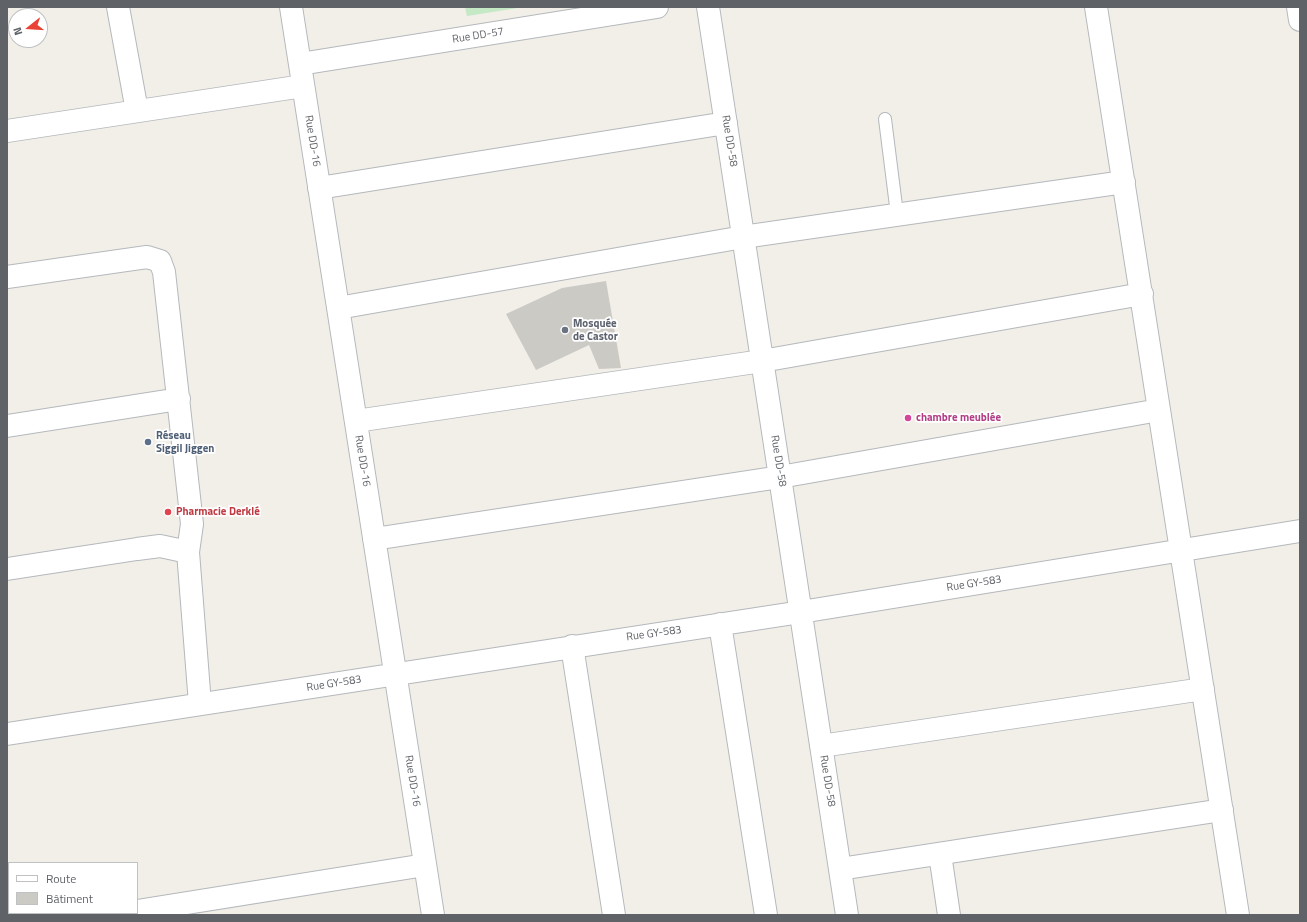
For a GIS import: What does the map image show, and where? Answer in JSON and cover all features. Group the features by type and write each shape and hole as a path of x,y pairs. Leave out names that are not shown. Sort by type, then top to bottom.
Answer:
{"street":[{"path":"118,7 137,111"},
{"name":"Rue DD-16","path":"291,7 433,915"},
{"name":"Rue DD-57","path":"300,64 657,7"},
{"name":"Rue DD-58","path":"708,7 847,915"},
{"path":"1096,7 1238,915"},
{"path":"1298,7 1300,20"},
{"path":"7,131 303,86"},
{"path":"319,188 726,123"},
{"path":"338,308 744,237 1124,182"},
{"path":"7,277 147,257 160,261 164,272 192,524 188,552 200,704"},
{"path":"356,421 762,361 1142,294"},
{"path":"7,426 179,399"},
{"path":"374,538 780,477 1159,410"},
{"name":"Rue GY-583","path":"7,734 801,612 1300,531"},
{"path":"7,569 160,546 188,552"},
{"path":"720,624 766,915"},
{"path":"572,646 614,915"},
{"path":"821,746 1203,690"},
{"path":"840,869 1222,810"},
{"path":"940,854 949,915"},
{"path":"138,911 221,906 425,865"}],"lane":[{"path":"885,119 897,214"}],"green space":[{"path":"465,7 524,7 467,16"}],"building":[{"name":"Mosquée de Castor","path":"606,281 621,368 599,369 589,345 536,370 506,314 562,288"}],"place":[{"name":"Mosquée de Castor","path":"565,330"},
{"name":"chambre meublée","path":"908,418"},
{"name":"Réseau Siggil Jiggen","path":"148,442"},
{"name":"Pharmacie Derklé","path":"168,512"}]}
